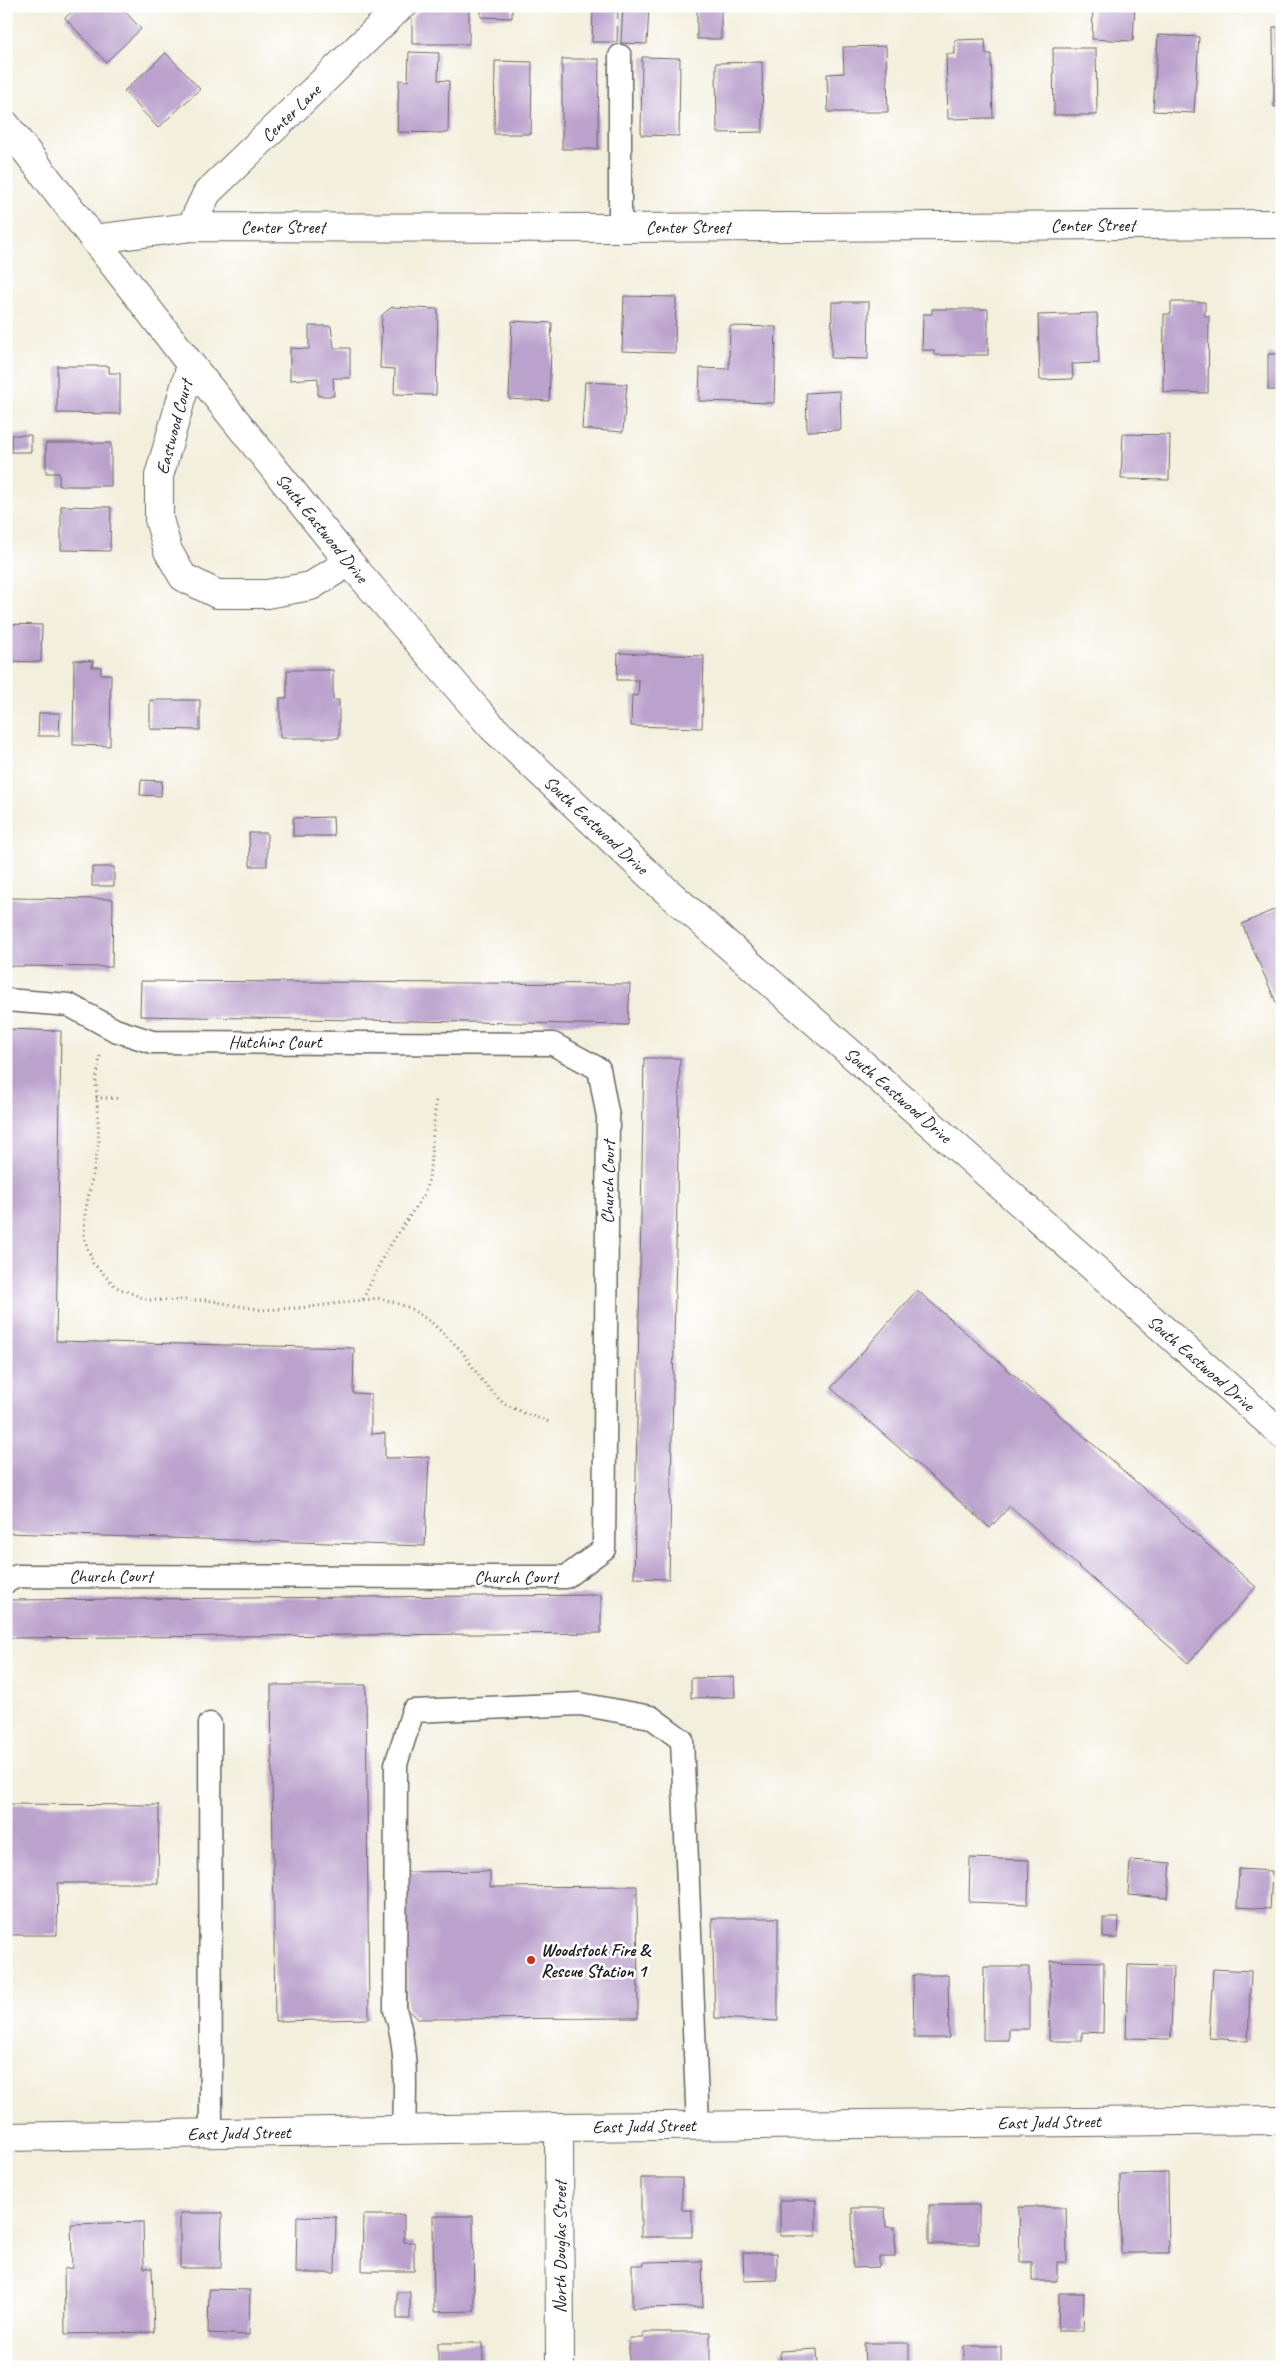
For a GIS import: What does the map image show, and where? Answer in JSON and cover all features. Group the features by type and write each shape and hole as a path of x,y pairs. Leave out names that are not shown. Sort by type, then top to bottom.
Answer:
{"street":[{"name":"Center Lane","path":"191,227 207,193 401,6"},
{"name":"South Eastwood Drive","path":"6,125 191,365 348,562 492,727 660,885 1282,1434"},
{"name":"Center Street","path":"94,239 191,227 620,228 1282,224"},
{"name":"Eastwood Court","path":"191,365 159,476 159,518 168,551 183,577 217,594 267,594 311,586 348,562"},
{"name":"East Judd Street","path":"6,2137 559,2127 1282,2120"},
{"name":"North Douglas Street","path":"559,2127 560,2367"}],"lane":[{"path":"620,56 620,228"},
{"name":"Hutchins Court","path":"6,1000 69,1005 115,1030 152,1042 552,1044"},
{"name":"Church Court","path":"6,1582 17,1576 566,1577 604,1549 608,1116 599,1069 552,1044"},
{"path":"404,2130 405,2080 400,2026 395,2010 396,1764 413,1711 580,1704 651,1717 682,1740 698,2126"},
{"path":"210,1724 211,2134"}],"path":[{"path":"102,1049 96,1066 99,1142 85,1214 84,1238 93,1263 116,1287 148,1300 206,1300 262,1310 310,1307 378,1298 390,1301 410,1308 431,1322 461,1350 483,1382 503,1403 549,1422"},
{"path":"96,1098 120,1098"},
{"path":"363,1300 384,1256 424,1194 429,1179 436,1099"}],"building":[{"path":"78,6 120,6 141,29 106,62 65,18"},
{"path":"424,6 469,6 469,44 412,44 412,18"},
{"path":"481,6 512,6 512,18 481,17"},
{"path":"593,6 618,6 617,42 592,42"},
{"path":"623,6 649,6 647,44 621,43"},
{"path":"697,6 721,6 721,39 697,39"},
{"path":"1093,6 1135,6 1133,41 1092,39"},
{"path":"1273,27 1282,27 1282,107 1274,107"},
{"path":"1158,35 1199,37 1194,113 1153,111"},
{"path":"985,39 986,54 991,54 993,118 948,119 946,54 955,54 955,40"},
{"path":"886,46 888,112 828,112 827,74 844,73 843,47"},
{"path":"1053,48 1096,48 1097,115 1054,115"},
{"path":"409,52 439,53 438,80 449,81 448,133 397,132 399,80 408,81"},
{"path":"166,53 200,89 158,128 124,91"},
{"path":"642,57 680,58 679,136 641,135"},
{"path":"562,59 599,59 598,149 562,149"},
{"path":"495,61 532,62 531,134 494,134"},
{"path":"762,62 763,132 717,133 716,63"},
{"path":"624,296 676,297 675,353 622,351"},
{"path":"832,302 869,302 868,359 831,358"},
{"path":"1171,302 1205,302 1205,316 1209,316 1208,393 1163,392 1164,314 1171,314"},
{"path":"392,307 438,309 436,395 394,394 395,369 380,368 382,315"},
{"path":"932,309 988,309 988,355 934,355 934,350 922,350 923,314 932,314"},
{"path":"1097,313 1099,363 1072,364 1073,379 1040,380 1038,315"},
{"path":"512,321 552,323 549,401 509,399"},
{"path":"309,326 331,326 334,348 350,348 350,378 333,378 334,396 318,396 318,378 290,380 290,348 309,349"},
{"path":"730,326 776,327 774,403 699,401 700,368 729,369"},
{"path":"1268,354 1282,354 1282,390 1268,390"},
{"path":"57,366 109,366 109,373 120,373 120,414 57,413"},
{"path":"585,382 627,384 623,432 582,429"},
{"path":"840,391 841,430 807,431 806,393"},
{"path":"1123,434 1170,435 1169,480 1121,479"},
{"path":"11,435 31,435 31,452 11,452"},
{"path":"46,443 111,443 111,486 59,486 59,473 46,473"},
{"path":"61,506 111,507 110,551 61,550"},
{"path":"6,624 42,625 41,662 6,661"},
{"path":"618,653 704,656 702,728 631,726 632,695 638,696 639,680 617,680"},
{"path":"74,660 93,661 92,667 101,667 101,674 111,674 110,746 73,745"},
{"path":"287,670 333,670 333,700 339,700 339,738 280,738 280,698 287,698"},
{"path":"150,700 200,700 200,730 150,729"},
{"path":"39,713 60,713 59,736 38,736"},
{"path":"141,780 162,781 161,796 140,795"},
{"path":"333,817 334,836 293,836 293,818"},
{"path":"6,830 10,830 9,852 6,852"},
{"path":"249,833 267,833 267,866 250,866"},
{"path":"92,867 114,867 114,886 92,886"},
{"path":"6,898 113,899 112,967 6,966"},
{"path":"1282,906 1282,1016 1242,924"},
{"path":"141,981 630,984 628,1025 140,1016"},
{"path":"6,1029 61,1031 56,1341 354,1348 353,1393 371,1394 371,1434 385,1433 385,1458 429,1457 425,1546 6,1533"},
{"path":"644,1058 680,1058 669,1579 634,1578"},
{"path":"917,1290 1256,1587 1188,1663 1010,1506 990,1528 831,1388"},
{"path":"601,1595 601,1633 8,1638 7,1600"},
{"path":"734,1677 735,1697 691,1698 691,1678"},
{"path":"271,1685 366,1685 369,2019 275,2021"},
{"path":"6,1804 159,1805 158,1883 58,1883 57,1935 6,1935"},
{"path":"970,1858 1029,1860 1028,1904 969,1902"},
{"path":"1130,1860 1171,1863 1168,1898 1128,1895"},
{"path":"1239,1869 1272,1871 1270,1909 1237,1907"},
{"path":"490,1871 490,1887 637,1886 638,2018 418,2019 407,2008 406,1872"},
{"path":"712,1918 778,1918 778,2021 715,2018"},
{"path":"1103,1918 1119,1918 1118,1938 1103,1938"},
{"path":"1051,1961 1104,1962 1103,2033 1082,2032 1082,2041 1049,2041"},
{"path":"1128,1965 1173,1966 1171,2039 1126,2038"},
{"path":"984,1967 1029,1967 1029,2029 1009,2029 1009,2040 983,2040"},
{"path":"1213,1969 1251,1971 1248,2041 1209,2038"},
{"path":"913,1975 948,1975 949,2038 914,2038"},
{"path":"1168,2173 1169,2253 1121,2253 1120,2174"},
{"path":"641,2178 682,2178 682,2210 692,2210 692,2237 641,2237"},
{"path":"780,2200 816,2200 816,2236 780,2236"},
{"path":"929,2205 979,2205 979,2244 929,2244"},
{"path":"1019,2207 1066,2207 1067,2262 1057,2262 1057,2281 1032,2281 1032,2262 1020,2262"},
{"path":"852,2208 885,2208 886,2227 895,2227 895,2257 879,2257 879,2267 853,2268"},
{"path":"180,2213 222,2213 221,2268 180,2268"},
{"path":"363,2215 404,2215 404,2242 414,2242 414,2271 362,2271"},
{"path":"297,2216 336,2217 335,2273 296,2273"},
{"path":"433,2216 473,2216 474,2311 434,2312"},
{"path":"143,2222 144,2268 152,2268 154,2332 65,2334 64,2269 72,2268 71,2224"},
{"path":"743,2253 777,2253 777,2280 744,2281"},
{"path":"702,2261 703,2307 632,2308 632,2265 644,2265 644,2262"},
{"path":"209,2289 250,2290 249,2335 208,2333"},
{"path":"397,2292 410,2292 410,2319 397,2319"},
{"path":"1059,2293 1084,2293 1083,2331 1058,2331"},
{"path":"643,2332 710,2332 710,2367 629,2367 629,2338 643,2338"},
{"path":"438,2343 483,2343 483,2367 438,2367"},
{"path":"864,2343 909,2343 909,2367 865,2367"},
{"path":"964,2346 1001,2346 1001,2367 964,2367"},
{"path":"817,2349 818,2367 781,2367 780,2351"}],"place":[{"name":"Woodstock Fire & Rescue Station 1","path":"531,1960"}]}
